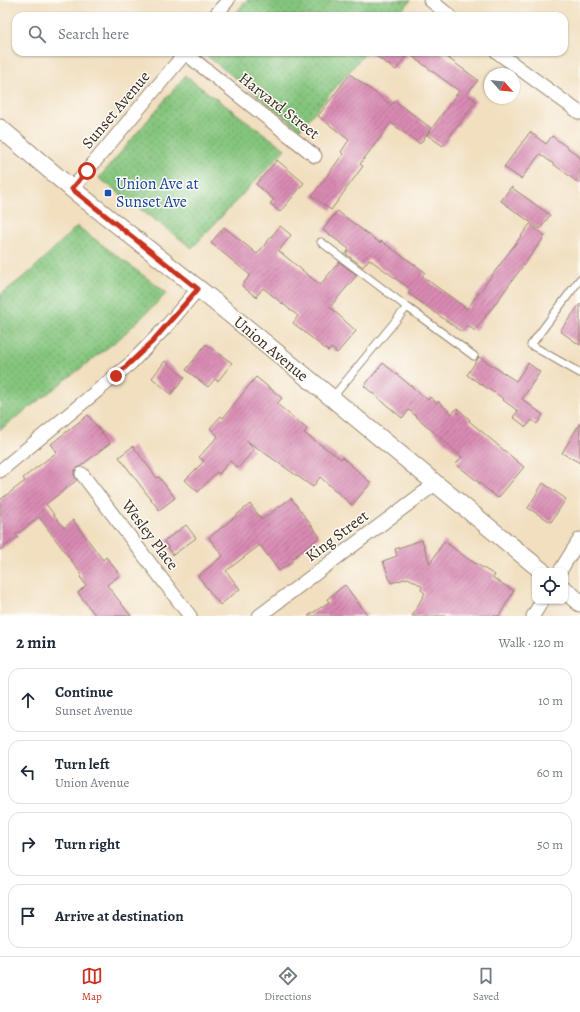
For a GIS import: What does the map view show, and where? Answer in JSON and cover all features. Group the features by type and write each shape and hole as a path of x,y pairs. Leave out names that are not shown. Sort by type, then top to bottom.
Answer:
{"street":[{"path":"218,12 228,0"},
{"path":"430,0 445,12"},
{"name":"Sunset Avenue","path":"72,189 182,56"},
{"name":"Harvard Street","path":"190,56 315,156"},
{"path":"502,56 580,113"},
{"name":"Union Avenue","path":"0,128 72,189 198,289 538,568"},
{"path":"0,471 131,363 164,329 198,289"},
{"name":"Wesley Place","path":"82,474 190,616"},
{"name":"King Street","path":"259,616 435,484"},
{"path":"562,568 580,539"},
{"path":"568,593 580,603"},
{"path":"533,616 540,604"}],"lane":[{"path":"321,242 474,356"},
{"path":"580,279 531,345 580,373"},
{"path":"331,398 407,307"}],"green space":[{"path":"247,0 411,0 400,12 236,12"},
{"path":"207,56 363,56 300,129"},
{"path":"185,76 285,149 192,248 99,178"},
{"path":"77,226 167,293 119,339 0,430 0,295 30,272"}],"building":[{"path":"376,56 406,56 396,70"},
{"path":"412,56 445,56 478,80 467,94 476,101 443,146 427,135 459,91"},
{"path":"350,74 391,105 395,101 431,128 420,144 391,123 360,164 363,166 331,210 312,196 343,154 341,152 349,140 318,116"},
{"path":"530,132 546,144 552,136 580,157 580,184 540,154 521,179 504,167"},
{"path":"277,160 304,183 280,212 270,203 274,200 256,184"},
{"path":"511,187 550,215 540,229 501,201"},
{"path":"337,211 380,243 381,241 425,272 422,276 467,309 530,224 545,236 475,331 467,325 462,332 408,293 410,289 369,259 363,267 346,254 349,249 323,230"},
{"path":"280,226 291,235 279,251 320,285 339,262 357,275 330,307 356,331 337,353 331,348 328,351 293,323 298,316 263,288 256,297 242,286 250,275 211,243 224,227 257,254"},
{"path":"580,304 580,345 560,331"},
{"path":"206,344 232,363 218,381 215,379 208,387 186,370"},
{"path":"479,357 516,381 528,363 540,372 522,399 543,415 537,424 532,420 526,427 513,417 518,411 503,400 504,399 467,375"},
{"path":"165,361 185,378 171,394 152,378"},
{"path":"383,363 428,400 430,397 437,403 438,401 452,414 457,408 470,420 469,421 524,467 498,498 456,464 462,457 409,410 402,418 364,386"},
{"path":"256,377 282,398 277,404 307,429 304,433 341,459 342,457 371,483 352,505 320,477 313,487 246,440 254,450 238,468 230,461 219,474 217,472 198,492 185,480 204,461 199,457 218,436 210,428 221,416 223,418"},
{"path":"88,415 110,443 74,471 74,475 77,480 46,504 64,528 73,520 103,560 106,557 120,575 107,585 131,616 96,616 78,593 86,585 80,577 82,575 39,517 16,535 18,537 0,550 0,500 25,481 23,478 57,452 51,444"},
{"path":"580,423 580,463 562,453"},
{"path":"133,446 157,478 159,477 175,498 159,510 119,457"},
{"path":"543,483 566,499 551,522 528,508"},
{"path":"291,498 320,537 292,559 293,561 279,571 260,545 226,571 240,589 220,605 198,576 223,556 209,538 250,504 262,520"},
{"path":"186,525 196,538 173,555 164,541"},
{"path":"422,540 430,564 444,541 468,559 495,575 493,578 514,591 499,616 412,616 425,593 421,590 422,586 408,578 391,583 383,561 397,556 395,549"},
{"path":"345,585 368,616 308,616 329,602 327,599"}],"place":[{"name":"Union Ave at Sunset Ave","path":"108,193"}],"route":[{"path":"87,171 72,189 198,289 151,343 116,376"}]}
